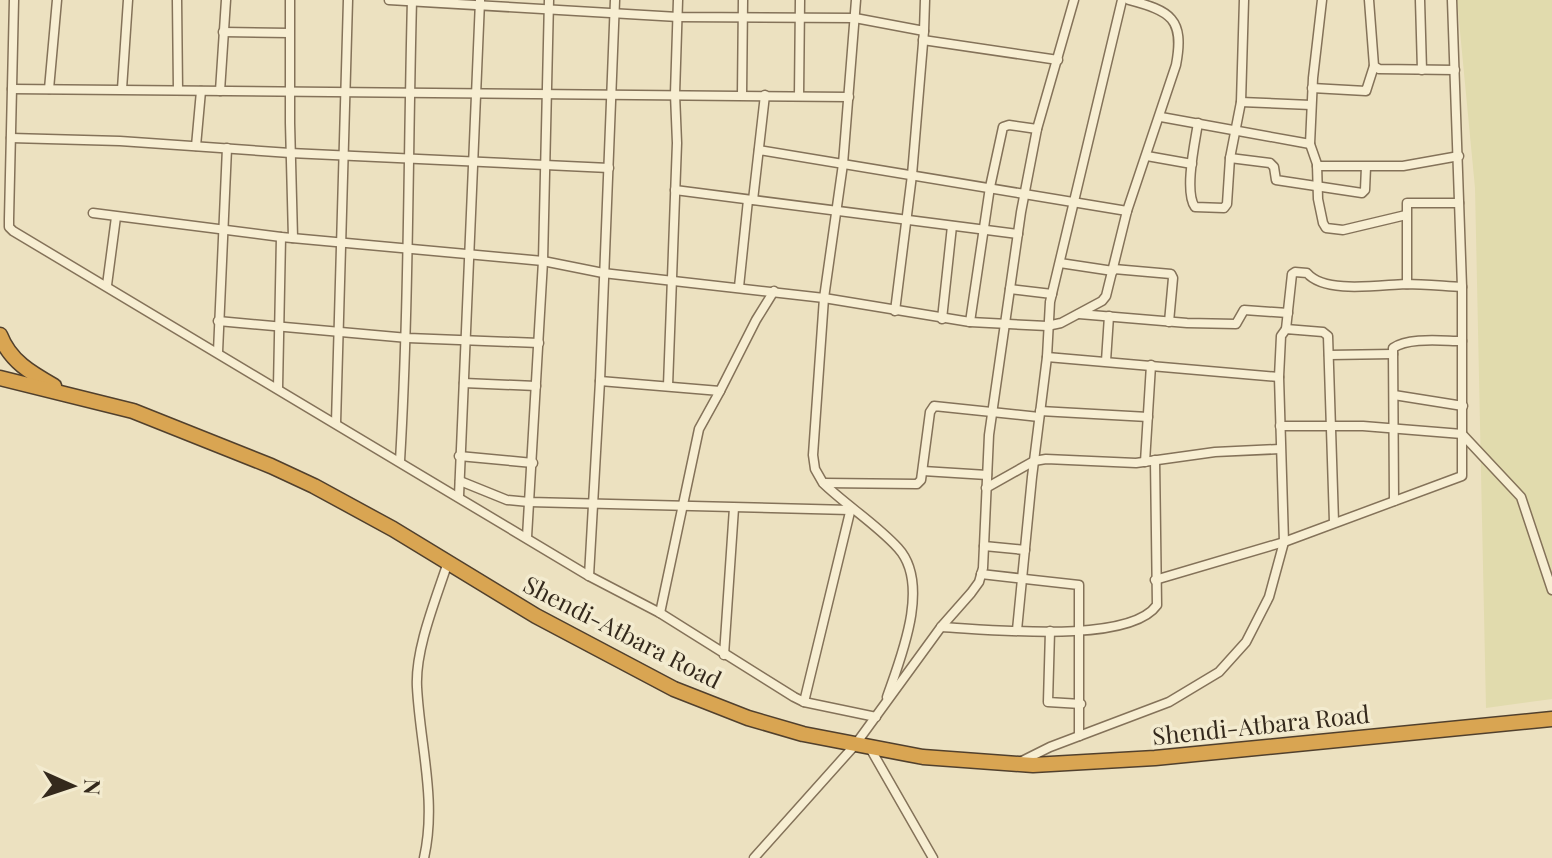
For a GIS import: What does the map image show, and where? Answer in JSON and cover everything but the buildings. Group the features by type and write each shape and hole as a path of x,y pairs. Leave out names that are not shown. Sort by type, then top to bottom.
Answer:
{"highway":[{"path":"0,335 9,353 24,369 72,395"},
{"name":"Shendi-Atbara Road","path":"0,378 133,411 271,466 380,522 536,616 674,689 748,718 855,745 936,758 1016,764 1115,762 1552,719"}],"street":[{"path":"14,0 9,227 589,576 660,613 804,702 876,717"},
{"path":"49,89 57,0"},
{"path":"122,89 128,0"},
{"path":"177,0 178,90"},
{"path":"220,91 226,0"},
{"path":"290,0 293,238"},
{"path":"336,423 348,0"},
{"path":"389,0 549,4 678,17 855,18 923,35 1058,60"},
{"path":"400,461 408,338 412,0"},
{"path":"589,576 615,0"},
{"path":"668,386 677,143 678,0"},
{"path":"742,95 743,0"},
{"path":"799,96 800,0"},
{"path":"856,0 843,164 824,298 813,455 815,469 823,483 900,550 912,573 914,597 899,663 885,705"},
{"path":"895,311 912,175 925,0"},
{"path":"754,858 855,745 941,627 979,582 992,412 1018,234 1037,129 1074,0"},
{"path":"1017,630 1052,294 1122,0"},
{"path":"93,213 281,237 543,261 603,273 824,298 942,319 1047,326 1061,323 1102,301 1114,270 1127,211 1161,117 1179,49 1175,25 1162,4 1129,0"},
{"path":"1198,123 1192,164 1192,206 1224,208 1241,102 1244,0"},
{"path":"1322,0 1312,88 1310,144 1317,166 1323,223 1326,228 1343,230 1406,215"},
{"path":"1312,88 1366,91 1374,66 1369,0"},
{"path":"1420,0 1422,70"},
{"path":"1155,580 1284,542 1460,479 1463,474 1459,156 1452,0"},
{"path":"459,496 480,2"},
{"path":"527,537 543,261 549,4"},
{"path":"223,32 289,33"},
{"path":"1374,66 1379,69 1455,70"},
{"path":"12,89 849,97"},
{"path":"196,146 201,91"},
{"path":"739,287 765,95"},
{"path":"1241,102 1311,105"},
{"path":"1161,117 1310,144"},
{"path":"970,322 990,187 1003,127 1037,129"},
{"path":"11,138 120,141 344,156 609,168"},
{"path":"218,352 227,148"},
{"path":"759,150 1127,211"},
{"path":"1147,156 1192,164"},
{"path":"1317,166 1403,166 1459,156"},
{"path":"1230,158 1270,163 1274,167 1276,180 1364,193 1366,167"},
{"path":"675,190 1018,234"},
{"path":"1407,284 1407,203 1459,203"},
{"path":"107,285 116,217"},
{"path":"942,319 952,226"},
{"path":"278,388 281,237"},
{"path":"1060,263 1171,274 1169,322"},
{"path":"1016,764 1030,755 1169,702 1219,672 1246,642 1269,597 1284,542 1279,377 1281,336 1286,329 1292,274 1307,273 1313,279 1340,286 1407,284 1462,287"},
{"path":"1010,289 1052,294"},
{"path":"660,613 699,429 774,291"},
{"path":"1078,314 1236,324 1244,310 1288,313"},
{"path":"1106,361 1109,316"},
{"path":"218,321 408,338 539,343"},
{"path":"1286,329 1326,333 1334,522"},
{"path":"1394,501 1393,348 1397,344 1462,341"},
{"path":"1329,355 1393,354"},
{"path":"1047,357 1279,377"},
{"path":"941,627 1080,631 1123,626 1148,615 1157,605 1148,417 1151,365"},
{"path":"600,381 720,391"},
{"path":"464,383 536,386"},
{"path":"1394,395 1463,406"},
{"path":"823,483 917,484 923,471 930,412 934,406 992,412 1148,417"},
{"path":"1280,426 1331,425 1462,434 1521,497 1552,590"},
{"path":"986,488 1034,461 1150,461 1215,452 1280,449"},
{"path":"459,456 533,463"},
{"path":"923,471 987,475"},
{"path":"460,481 507,500 529,502 851,508"},
{"path":"724,655 734,508"},
{"path":"804,702 851,508"},
{"path":"984,546 1025,550"},
{"path":"424,858 430,827 430,804 416,684 429,624 448,562"},
{"path":"981,574 1079,585 1079,736"},
{"path":"1050,631 1048,702 1081,704"},
{"path":"870,748 933,858"}],"shaded area":[{"path":"1457,0 1552,0 1552,699 1486,708 1475,188"}]}
